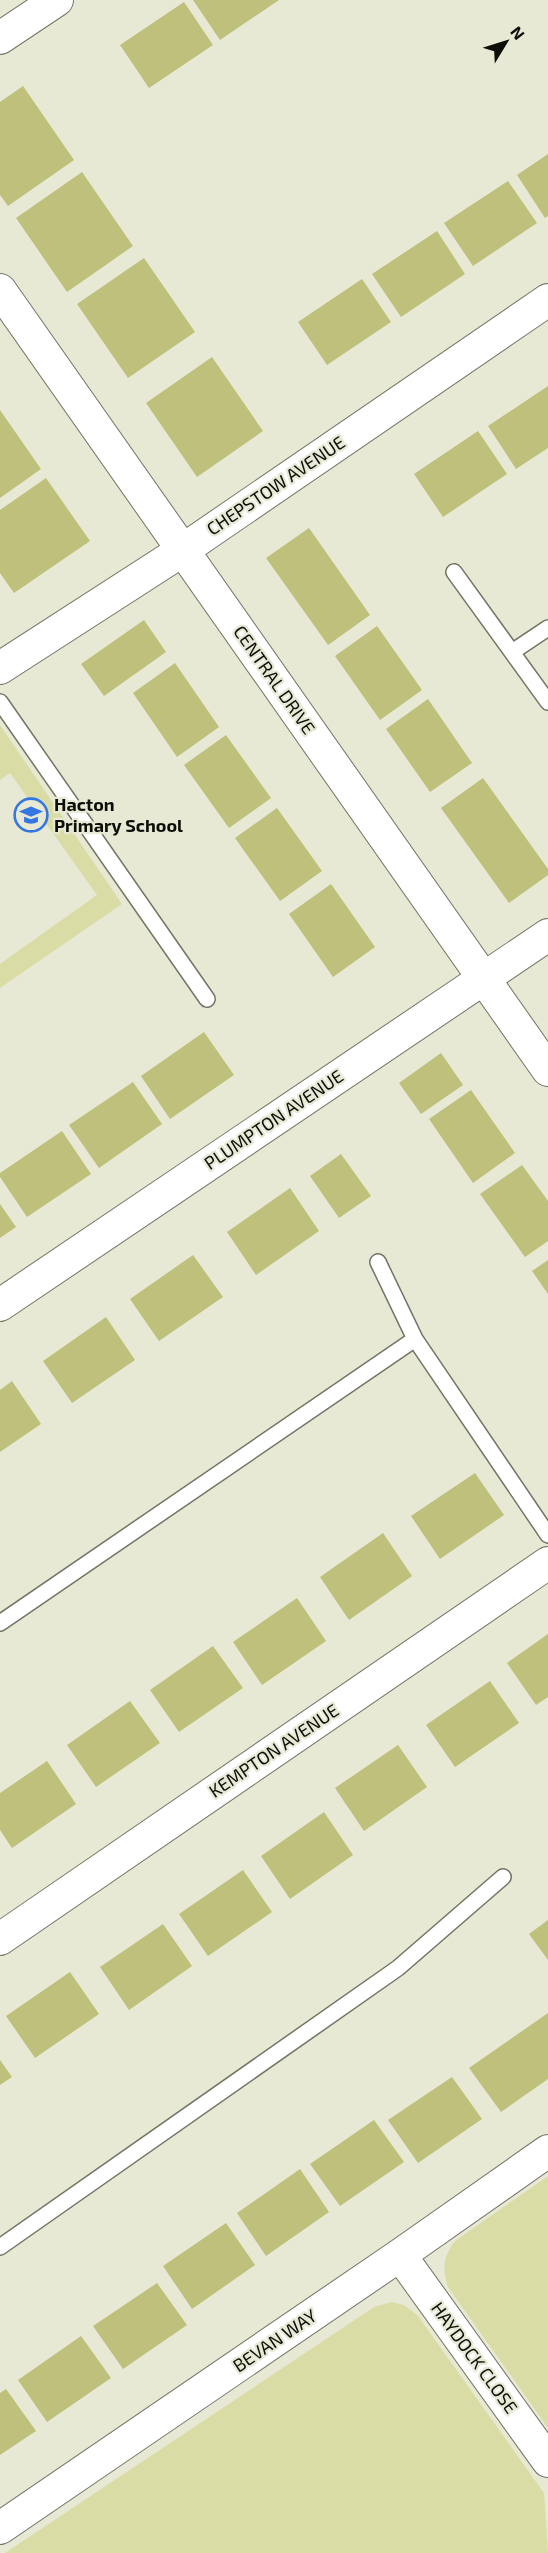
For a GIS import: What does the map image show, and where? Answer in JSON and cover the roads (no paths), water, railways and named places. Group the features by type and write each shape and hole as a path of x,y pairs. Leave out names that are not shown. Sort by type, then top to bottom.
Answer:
{"street":[{"path":"0,38 57,0"},
{"name":"CENTRAL DRIVE","path":"0,290 548,1070"},
{"name":"CHEPSTOW AVENUE","path":"0,668 183,550 548,300"},
{"name":"PLUMPTON AVENUE","path":"0,1305 548,935"},
{"name":"KEMPTON AVENUE","path":"0,1939 548,1563"},
{"name":"BEVAN WAY","path":"0,2528 548,2151"},
{"name":"HAYDOCK CLOSE","path":"400,2255 548,2461"}],"lane":[{"path":"454,572 548,702"},
{"path":"512,652 548,628"},
{"path":"0,702 207,999"},
{"path":"378,1262 415,1339 548,1535"},
{"path":"0,1623 415,1339"},
{"path":"0,2247 398,1968 503,1877"}],"place":[{"name":"Hacton Primary School","path":"31,815"}]}
